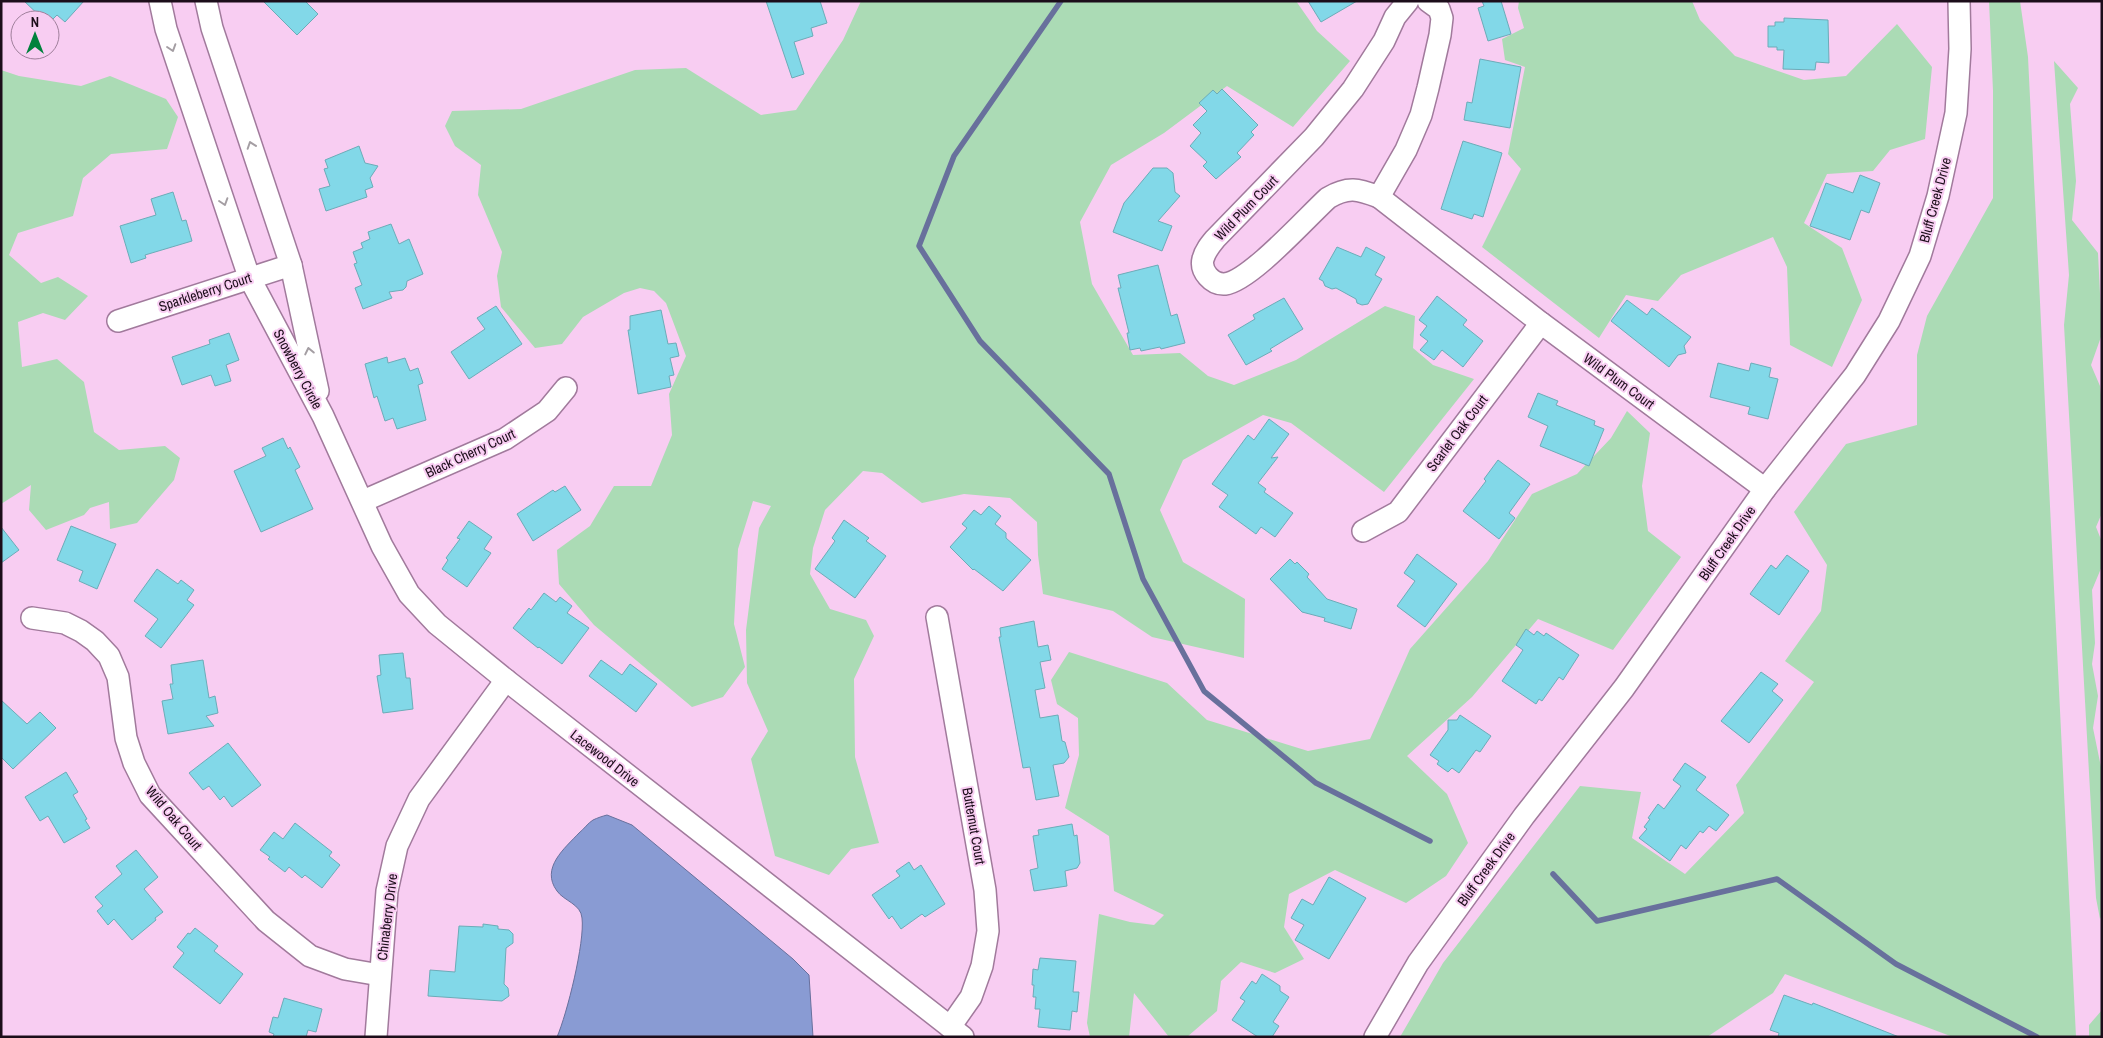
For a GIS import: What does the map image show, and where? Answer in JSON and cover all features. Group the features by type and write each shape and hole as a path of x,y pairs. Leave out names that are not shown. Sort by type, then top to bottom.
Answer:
{"street":[{"name":"Snowberry Circle","path":"160,1 166,29 249,277 323,416"},
{"name":"Snowberry Circle","path":"206,1 212,28 291,265 323,416"},
{"name":"Wild Plum Court","path":"1408,1 1395,17 1384,41 1353,89 1314,137 1215,239 1202,261 1205,273 1211,281 1218,283 1224,284 1236,280 1253,269 1328,198 1338,192 1357,189 1379,197 1541,324 1765,489"},
{"path":"1379,197 1406,150 1421,115 1428,88 1442,18 1439,9 1428,1"},
{"name":"Bluff Creek Drive","path":"1375,1037 1424,955 1524,816 1624,688 1765,489 1855,375 1889,321 1920,256 1938,196 1956,114 1960,49 1959,1"},
{"name":"Sparkleberry Court","path":"118,321 249,277 291,265"},
{"name":"Scarlet Oak Court","path":"1364,531 1398,512 1541,324"},
{"name":"Black Cherry Court","path":"363,501 505,439 548,411 566,388"},
{"name":"Lacewood Drive","path":"323,416 382,546 409,594 436,624 956,1032"},
{"name":"Butternut Court","path":"937,617 985,890 988,931 982,966 972,998 956,1032"},
{"name":"Wild Oak Court","path":"32,618 65,623 95,641 109,656 118,677 126,738 134,764 150,795 266,921 310,956 345,969 380,975"},
{"name":"Chinaberry Drive","path":"376,1037 387,891 397,846 419,798 506,680"}],"green space":[{"path":"861,1 1296,1 1317,31 1350,61 1293,127 1227,86 1164,133 1111,165 1080,222 1092,284 1133,355 1180,353 1208,376 1234,385 1296,360 1385,306 1415,316 1413,348 1433,365 1474,379 1384,492 1291,423 1263,415 1183,460 1160,510 1183,562 1245,599 1244,658 1152,637 1113,611 1043,594 1038,555 1037,522 1010,498 964,494 922,503 882,473 863,471 825,510 813,548 810,574 830,609 866,620 874,636 854,679 855,757 879,843 851,849 829,875 775,856 751,759 768,731 747,683 746,630 759,528 771,506 753,501 738,549 734,624 745,667 723,697 692,707 594,625 559,584 557,550 590,526 614,486 651,486 672,435 669,394 686,356 666,303 654,291 640,288 624,293 583,317 562,344 535,348 501,307 497,276 502,252 478,195 481,165 455,146 445,126 452,111 521,109 635,70 686,68 761,115 796,110 843,40"},
{"path":"1519,1 1692,1 1700,20 1735,56 1804,80 1846,76 1897,24 1932,67 1925,139 1890,150 1873,171 1827,174 1804,223 1842,248 1862,300 1832,367 1790,345 1787,267 1773,237 1681,275 1658,301 1626,295 1599,338 1482,247 1521,169 1508,154 1525,67 1505,60 1502,39 1524,28 1518,8"},
{"path":"1989,1 2020,1 2028,57 2076,1037 1953,1037 1785,974 1773,993 1707,1037 1400,1037 1443,963 1580,786 1641,792 1632,838 1685,874 1744,813 1736,785 1814,682 1785,661 1821,611 1827,565 1794,512 1846,444 1917,425 1917,355 1927,316 1993,198 1993,91"},
{"path":"2054,61 2078,88 2070,104 2076,181 2072,220 2098,253 2102,334 2091,365 2100,386 2102,404 2102,513 2096,527 2102,542 2102,566 2092,590 2095,643 2092,664 2098,696 2093,728 2102,772 2100,805 2102,915 2100,919 2096,898 2064,325 2069,275"},
{"path":"1,70 19,76 81,86 110,76 166,99 178,117 167,149 111,154 83,178 73,216 18,233 9,255 41,283 58,277 88,296 65,320 43,313 18,322 22,367 57,359 84,382 94,432 119,450 165,446 180,458 174,480 137,523 110,529 109,502 90,508 84,515 46,530 29,510 31,485 1,504"},
{"path":"1627,411 1650,433 1642,486 1648,531 1681,557 1613,650 1538,619 1472,697 1407,756 1447,794 1468,843 1446,876 1406,903 1335,870 1289,894 1284,927 1304,959 1275,973 1241,962 1221,981 1217,1011 1187,1037 1169,1037 1134,993 1129,1037 1090,1037 1087,1023 1099,914 1130,922 1154,925 1164,915 1114,891 1109,836 1065,808 1079,755 1078,718 1057,704 1051,680 1069,652 1167,683 1207,720 1308,751 1370,739 1410,649 1488,561 1532,494 1577,474 1611,438"},
{"path":"2102,1010 2102,1037 2089,1037 2089,1025"}],"water":[{"path":"607,815 632,825 793,959 809,975 813,1037 557,1037 566,1012 574,978 581,943 582,918 579,909 557,891 552,883 551,874 556,859 567,845 589,823"}],"building":[{"path":"24,1 84,1 65,22 60,18 60,10 33,10"},
{"path":"263,1 305,1 318,14 297,35"},
{"path":"766,1 820,1 827,23 811,28 813,36 794,42 804,74 792,78"},
{"path":"1308,1 1357,1 1321,22"},
{"path":"1482,1 1501,1 1511,34 1488,41 1478,8 1484,6"},
{"path":"1784,18 1828,20 1829,63 1816,62 1815,70 1783,69 1784,50 1777,50 1777,47 1768,47 1768,26 1775,26 1775,22 1784,22"},
{"path":"1480,59 1521,67 1510,128 1464,120 1467,102 1472,103"},
{"path":"1222,89 1258,125 1251,132 1254,135 1237,153 1241,157 1216,179 1203,166 1207,162 1190,146 1201,133 1193,125 1207,111 1199,103 1213,90 1217,94"},
{"path":"1463,141 1502,153 1483,217 1474,214 1472,219 1441,209"},
{"path":"359,146 365,163 378,166 370,178 373,187 365,190 367,197 326,211 319,189 330,186 324,169 328,168 325,160"},
{"path":"1153,168 1167,168 1173,173 1175,192 1180,196 1158,221 1172,226 1162,251 1113,232 1124,203"},
{"path":"1860,175 1880,183 1869,213 1861,210 1850,240 1810,226 1826,183 1853,193"},
{"path":"173,192 182,221 186,220 192,241 145,255 146,258 131,263 120,226 156,215 151,199"},
{"path":"391,224 399,244 409,239 423,274 407,281 406,287 403,290 389,292 392,298 363,309 355,288 362,285 354,264 357,263 353,252 363,248 361,243 370,239 368,232"},
{"path":"1337,247 1361,257 1366,247 1385,257 1375,275 1382,279 1368,304 1362,305 1357,303 1356,299 1336,288 1332,289 1325,286 1323,281 1319,279"},
{"path":"1158,265 1171,316 1177,314 1185,343 1161,349 1160,347 1141,351 1140,348 1130,350 1127,333 1129,333 1118,288 1121,288 1118,275"},
{"path":"1437,296 1467,320 1463,325 1483,341 1463,367 1442,350 1434,360 1420,350 1428,341 1420,335 1427,326 1419,320"},
{"path":"1284,298 1303,329 1270,349 1272,351 1246,365 1228,335 1255,319 1253,315"},
{"path":"1627,300 1647,315 1652,308 1691,337 1684,346 1686,353 1678,355 1669,367 1611,321"},
{"path":"496,306 522,344 469,379 451,352 485,329 477,318"},
{"path":"661,310 668,344 676,343 679,356 670,358 674,375 669,376 671,387 638,394 628,330 630,330 630,316"},
{"path":"229,333 239,360 226,365 231,381 215,386 211,375 182,385 172,357 210,344 209,340"},
{"path":"387,357 388,363 405,358 410,371 418,368 423,383 418,385 426,420 397,429 393,418 385,421 377,396 374,398 365,364"},
{"path":"1718,363 1749,371 1751,363 1771,368 1769,377 1778,379 1768,419 1748,414 1750,407 1710,397"},
{"path":"1538,393 1558,401 1556,405 1595,421 1594,425 1604,429 1589,466 1540,446 1548,426 1528,417"},
{"path":"1269,419 1289,434 1271,458 1278,457 1258,483 1266,489 1264,492 1293,513 1275,537 1261,527 1256,534 1219,507 1228,495 1212,484 1248,435 1254,440"},
{"path":"283,438 300,467 295,470 313,509 261,532 234,471 266,456 262,448"},
{"path":"1498,460 1530,484 1509,513 1515,518 1499,539 1463,511 1486,481 1484,479"},
{"path":"565,486 581,510 533,541 517,514 553,490 555,492"},
{"path":"989,506 1001,516 995,524 1006,533 1006,538 1031,560 1003,591 973,570 950,547 967,528 962,524 974,510 981,515"},
{"path":"844,520 869,538 866,541 886,556 855,598 815,569 835,541 832,538"},
{"path":"469,521 492,537 484,549 491,553 467,587 442,569 448,560 446,558 460,539 457,538"},
{"path":"71,526 116,544 97,589 79,581 83,571 57,560"},
{"path":"1,527 19,550 1,563"},
{"path":"1417,554 1457,584 1425,627 1397,606 1415,581 1404,573"},
{"path":"1787,555 1809,571 1779,615 1750,594 1771,565 1776,569"},
{"path":"1290,559 1295,564 1297,562 1309,574 1307,577 1327,599 1357,609 1351,629 1324,621 1325,618 1302,612 1270,579"},
{"path":"157,569 178,584 181,580 194,590 187,600 194,605 161,648 145,636 158,619 134,601"},
{"path":"544,593 556,602 560,597 572,606 567,613 589,628 562,664 513,628 529,608 531,610"},
{"path":"1034,621 1038,647 1048,645 1051,660 1040,662 1045,688 1035,690 1040,718 1058,715 1062,741 1065,742 1069,757 1064,763 1053,765 1059,796 1036,800 1030,767 1023,768 999,637 1001,637 1000,628"},
{"path":"1526,629 1534,635 1537,631 1544,636 1546,633 1579,655 1563,680 1559,677 1542,701 1539,699 1536,704 1502,681 1523,650 1516,645"},
{"path":"403,653 406,678 410,678 413,709 383,713 377,676 381,675 379,655"},
{"path":"203,660 209,698 215,696 218,713 206,716 214,726 168,734 162,701 173,699 170,684 173,684 171,665"},
{"path":"601,660 622,675 630,664 657,684 636,712 589,676"},
{"path":"1761,672 1778,684 1772,691 1783,700 1749,743 1721,721"},
{"path":"1,700 27,724 40,712 56,728 13,769 1,757"},
{"path":"1460,715 1491,736 1480,752 1476,750 1459,773 1452,768 1448,772 1437,764 1439,761 1430,755 1448,730 1448,720 1457,720"},
{"path":"228,743 261,785 232,807 224,796 220,800 209,786 203,790 189,773"},
{"path":"1685,763 1706,777 1696,790 1729,815 1716,831 1709,826 1703,833 1700,831 1686,849 1681,845 1670,861 1639,838 1647,829 1644,827 1658,804 1664,809 1681,786 1673,780"},
{"path":"66,772 78,792 73,795 90,828 64,843 48,816 40,821 25,797"},
{"path":"295,823 332,852 329,856 340,865 322,888 305,875 302,878 289,867 285,872 260,850 274,832 283,839"},
{"path":"1072,824 1074,836 1077,835 1080,863 1077,868 1065,871 1067,886 1034,891 1030,870 1038,868 1033,836 1039,835 1038,830"},
{"path":"136,850 158,877 144,889 163,912 132,940 114,919 108,925 97,911 103,906 95,897 122,874 116,866"},
{"path":"909,862 914,870 921,865 945,904 925,917 922,914 901,929 892,916 889,919 872,895 900,876 896,871"},
{"path":"1329,877 1366,898 1329,959 1295,940 1304,925 1291,918 1302,899 1313,905"},
{"path":"483,924 498,926 498,929 509,930 513,934 513,943 506,948 504,984 508,988 509,996 502,1001 428,996 430,970 455,972 459,926 483,927"},
{"path":"195,928 218,946 214,951 243,974 220,1004 173,967 184,953 177,947 188,933 190,934"},
{"path":"1040,958 1076,961 1073,992 1079,992 1077,1012 1072,1011 1070,1030 1038,1027 1040,1009 1035,1009 1036,997 1033,997 1034,985 1032,985 1033,969 1038,970"},
{"path":"1262,974 1280,986 1280,991 1289,997 1273,1022 1279,1026 1272,1037 1258,1037 1232,1020 1245,1001 1240,998 1252,981 1256,984"},
{"path":"1784,995 1812,1005 1813,1003 1899,1037 1778,1037 1779,1033 1770,1030"},
{"path":"284,998 322,1009 316,1032 308,1030 306,1037 273,1037 274,1034 269,1032 273,1017 278,1018"}],"waterway":[{"path":"1061,1 954,156 919,246 980,341 1109,474 1143,579 1204,691 1316,783 1430,841"},
{"path":"1553,874 1597,921 1777,879 1896,964 2037,1037"}]}
